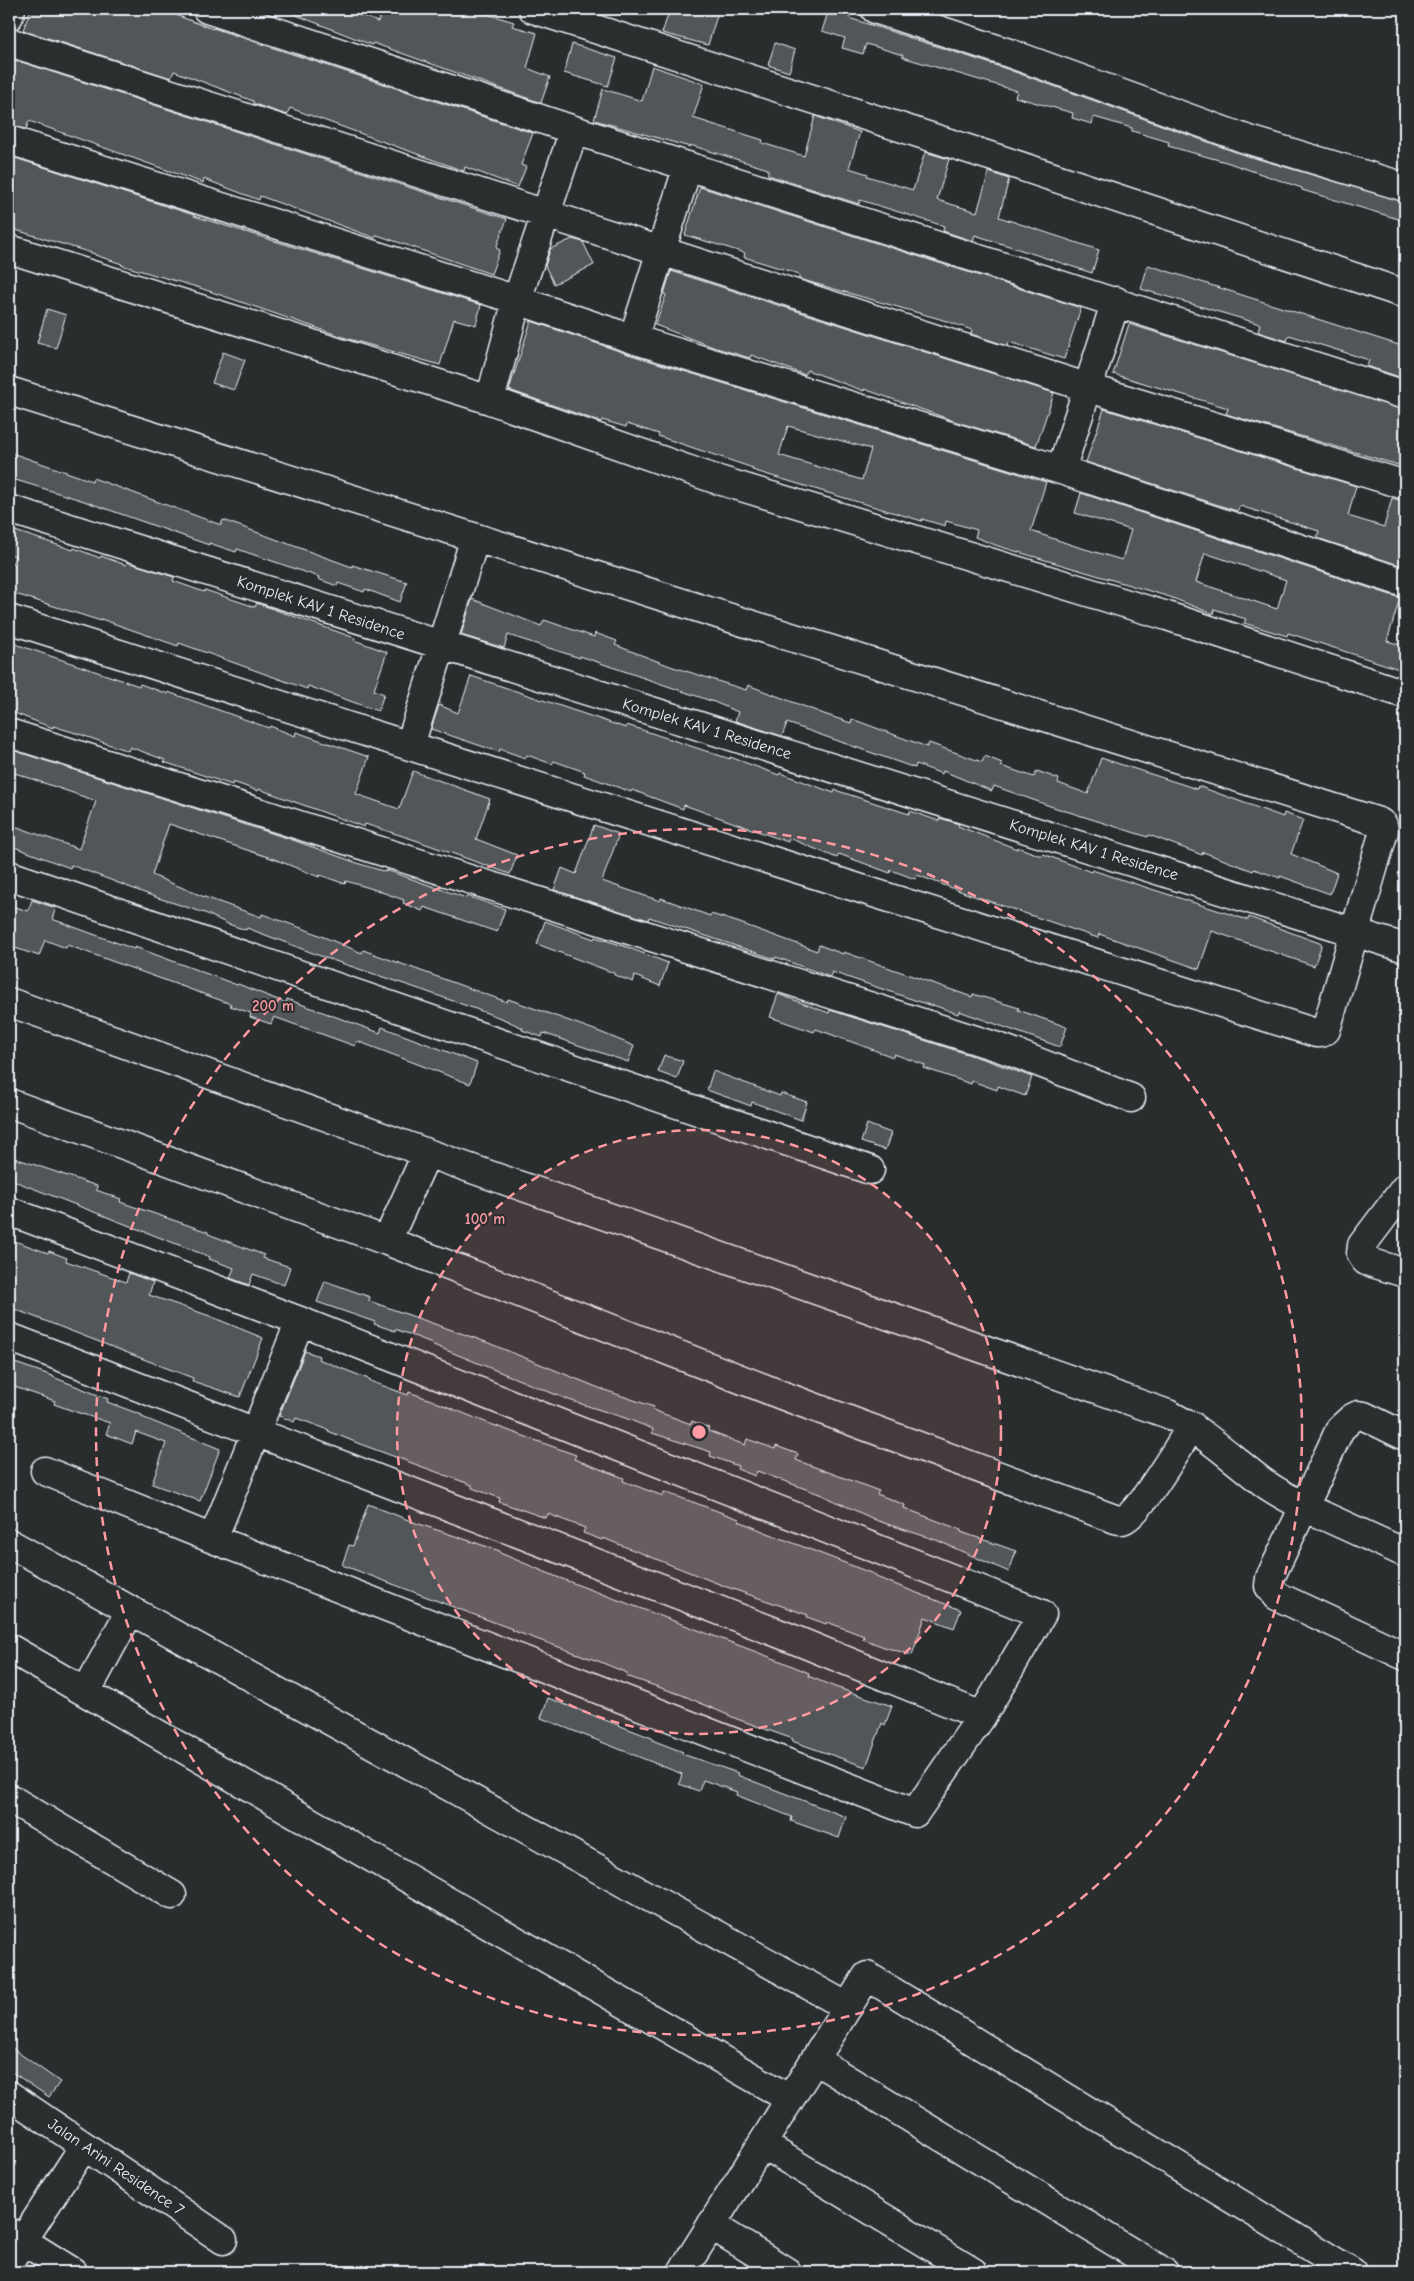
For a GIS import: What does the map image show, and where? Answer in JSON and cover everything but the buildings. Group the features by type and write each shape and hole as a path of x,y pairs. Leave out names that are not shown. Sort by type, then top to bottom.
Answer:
{"street":[{"path":"9,16 11,9"},
{"path":"207,9 574,130 1405,394"},
{"path":"533,9 999,159 1405,294"},
{"path":"875,9 1009,53 1246,139 1405,187"},
{"path":"9,42 1089,388 1405,485"},
{"path":"490,400 517,300 574,130"},
{"path":"9,140 517,300 633,339 1061,470 1405,583"},
{"path":"633,339 688,166"},
{"path":"9,250 490,400 712,478 1167,616 1405,694"},
{"path":"1061,470 1116,301"},
{"path":"9,391 1379,822 1383,825 1384,831 1353,931 1326,1030 1316,1033 9,619"},
{"name":"Komplek KAV 1 Residence","path":"9,509 1405,948"},
{"path":"410,745 475,538"},
{"path":"9,733 1004,1049 1131,1098"},
{"path":"9,875 870,1170"},
{"path":"9,1002 427,1153 1158,1411 1192,1426 1217,1443 1266,1484 1304,1506 1405,1553"},
{"path":"9,1103 387,1241 774,1392 1120,1520 1127,1518 1140,1503 1192,1426"},
{"path":"387,1241 427,1153"},
{"path":"1405,1188 1362,1245 1361,1254 1366,1262 1405,1273"},
{"path":"9,1211 300,1320 1042,1614 982,1716 915,1813 213,1539 45,1471"},
{"path":"213,1539 300,1320"},
{"path":"9,1337 774,1631 982,1716"},
{"path":"1405,1436 1364,1416 1358,1415 1340,1429 1270,1578 1270,1588 1277,1596 1405,1656"},
{"path":"9,1543 848,2007"},
{"path":"86,1692 130,1611"},
{"path":"9,1648 790,2099"},
{"path":"9,1798 172,1894"},
{"path":"682,2272 867,1976 1352,2272"},
{"path":"815,2060 1164,2272"},
{"name":"Jalan Arini Residence 7","path":"9,2095 223,2240"},
{"path":"762,2144 973,2272"},
{"path":"73,2272 13,2245 84,2146"},
{"path":"711,2225 787,2272"}]}
